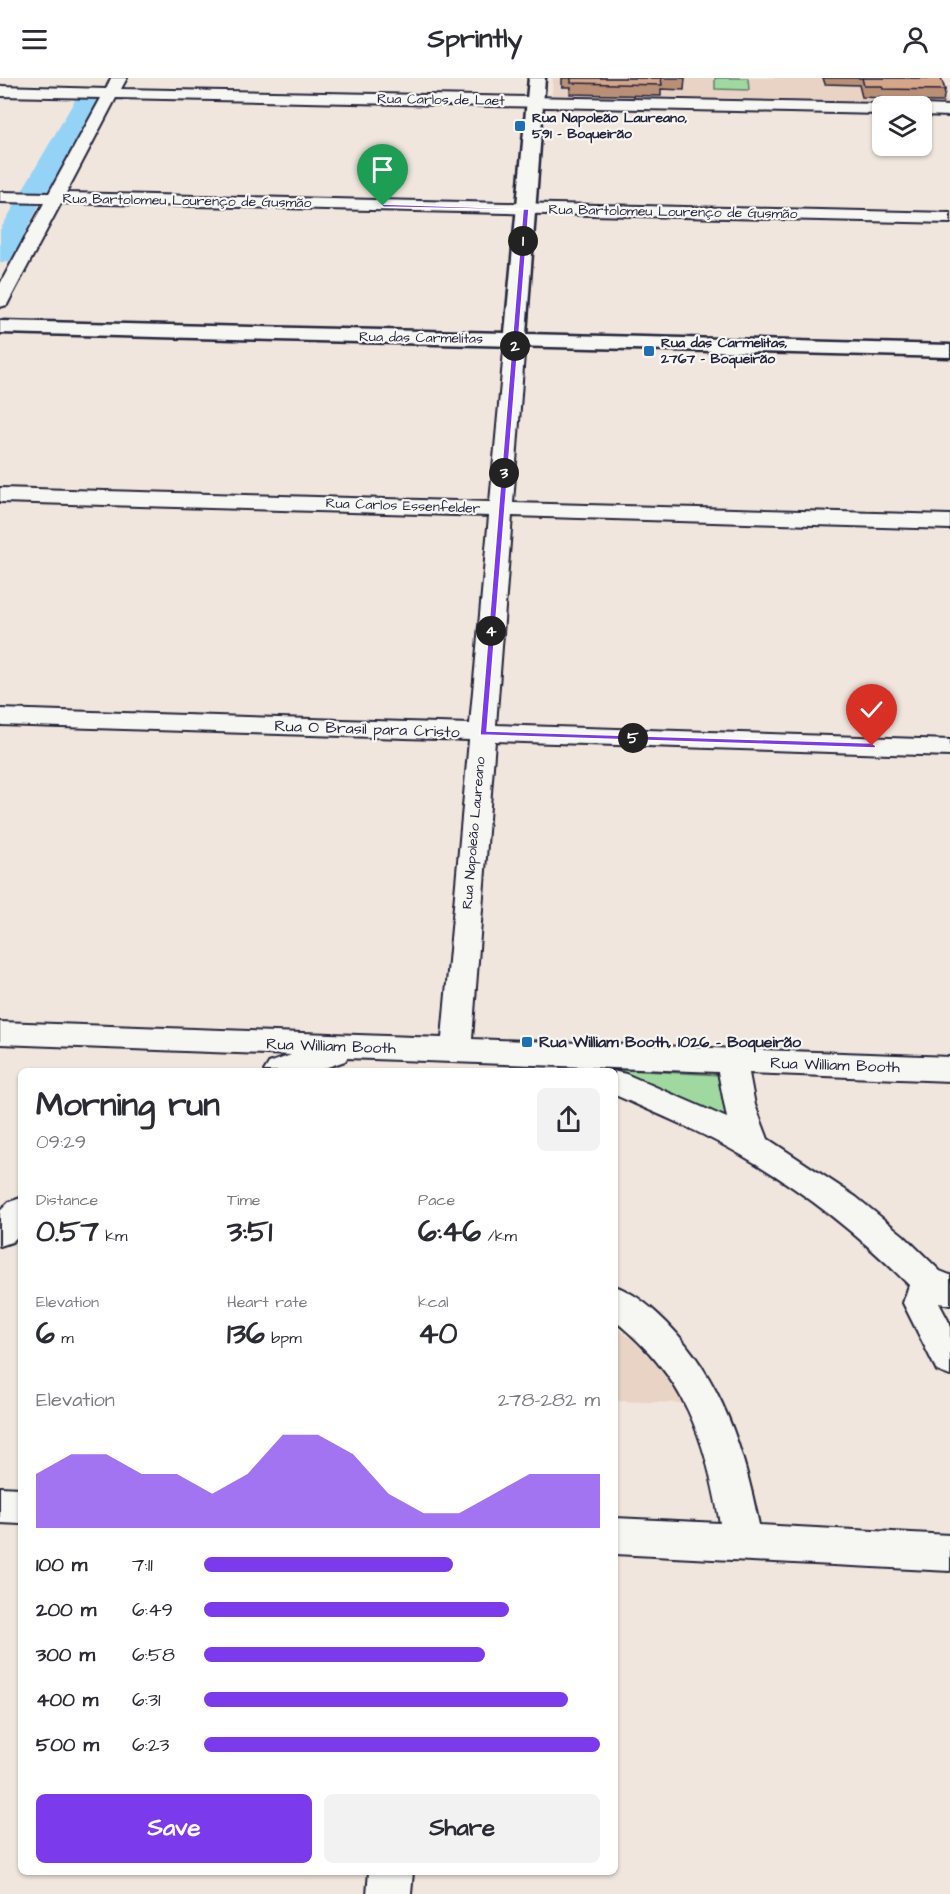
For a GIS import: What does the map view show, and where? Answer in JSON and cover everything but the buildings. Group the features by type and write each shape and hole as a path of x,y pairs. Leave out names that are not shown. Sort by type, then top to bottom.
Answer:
{"street":[{"path":"0,301 118,78"},
{"name":"Rua Napoleão Laureano","path":"442,1057 483,733 537,78"},
{"name":"Rua Carlos de Laet","path":"0,92 872,109"},
{"path":"932,110 950,111"},
{"name":"Rua Bartolomeu Lourenço de Gusmão","path":"0,197 950,218"},
{"name":"Rua das Carmelitas","path":"0,327 950,351"},
{"name":"Rua Carlos Essenfelder","path":"0,495 950,522"},
{"name":"Rua O Brasil para Cristo","path":"0,717 950,748"},
{"name":"Rua William Booth","path":"0,1033 356,1047 442,1057 538,1054 950,1069"},
{"path":"290,1068 356,1047"},
{"path":"538,1054 578,1068"},
{"path":"733,1061 734,1089 740,1112 755,1147"},
{"path":"618,1083 696,1117 755,1147 844,1207 891,1245 943,1280 921,1304 950,1360"},
{"path":"0,1232 18,1215"},
{"path":"618,1303 662,1338 696,1383 717,1429 731,1478 742,1543"},
{"path":"0,1505 18,1506"},
{"path":"618,1536 950,1553"},
{"path":"389,1894 391,1875"}],"shaded area":[{"path":"553,78 938,78 947,103 932,103 932,96 872,96 872,101 552,95"},
{"path":"618,1328 635,1342 658,1367 683,1403 618,1401"}],"green space":[{"path":"715,78 748,78 749,90 715,89"},
{"path":"618,1070 720,1075 724,1106 731,1121 618,1074"}],"waterway":[{"path":"36,189 87,100"},
{"path":"0,255 26,206"}],"place":[{"name":"Rua Napoleão Laureano, 591 - Boqueirão","path":"520,126"},
{"name":"Rua das Carmelitas, 2767 - Boqueirão","path":"649,351"},
{"name":"Rua William Booth, 1026 - Boqueirão","path":"527,1042"}],"route":[{"path":"383,206 526,209 483,733 872,746"}]}
